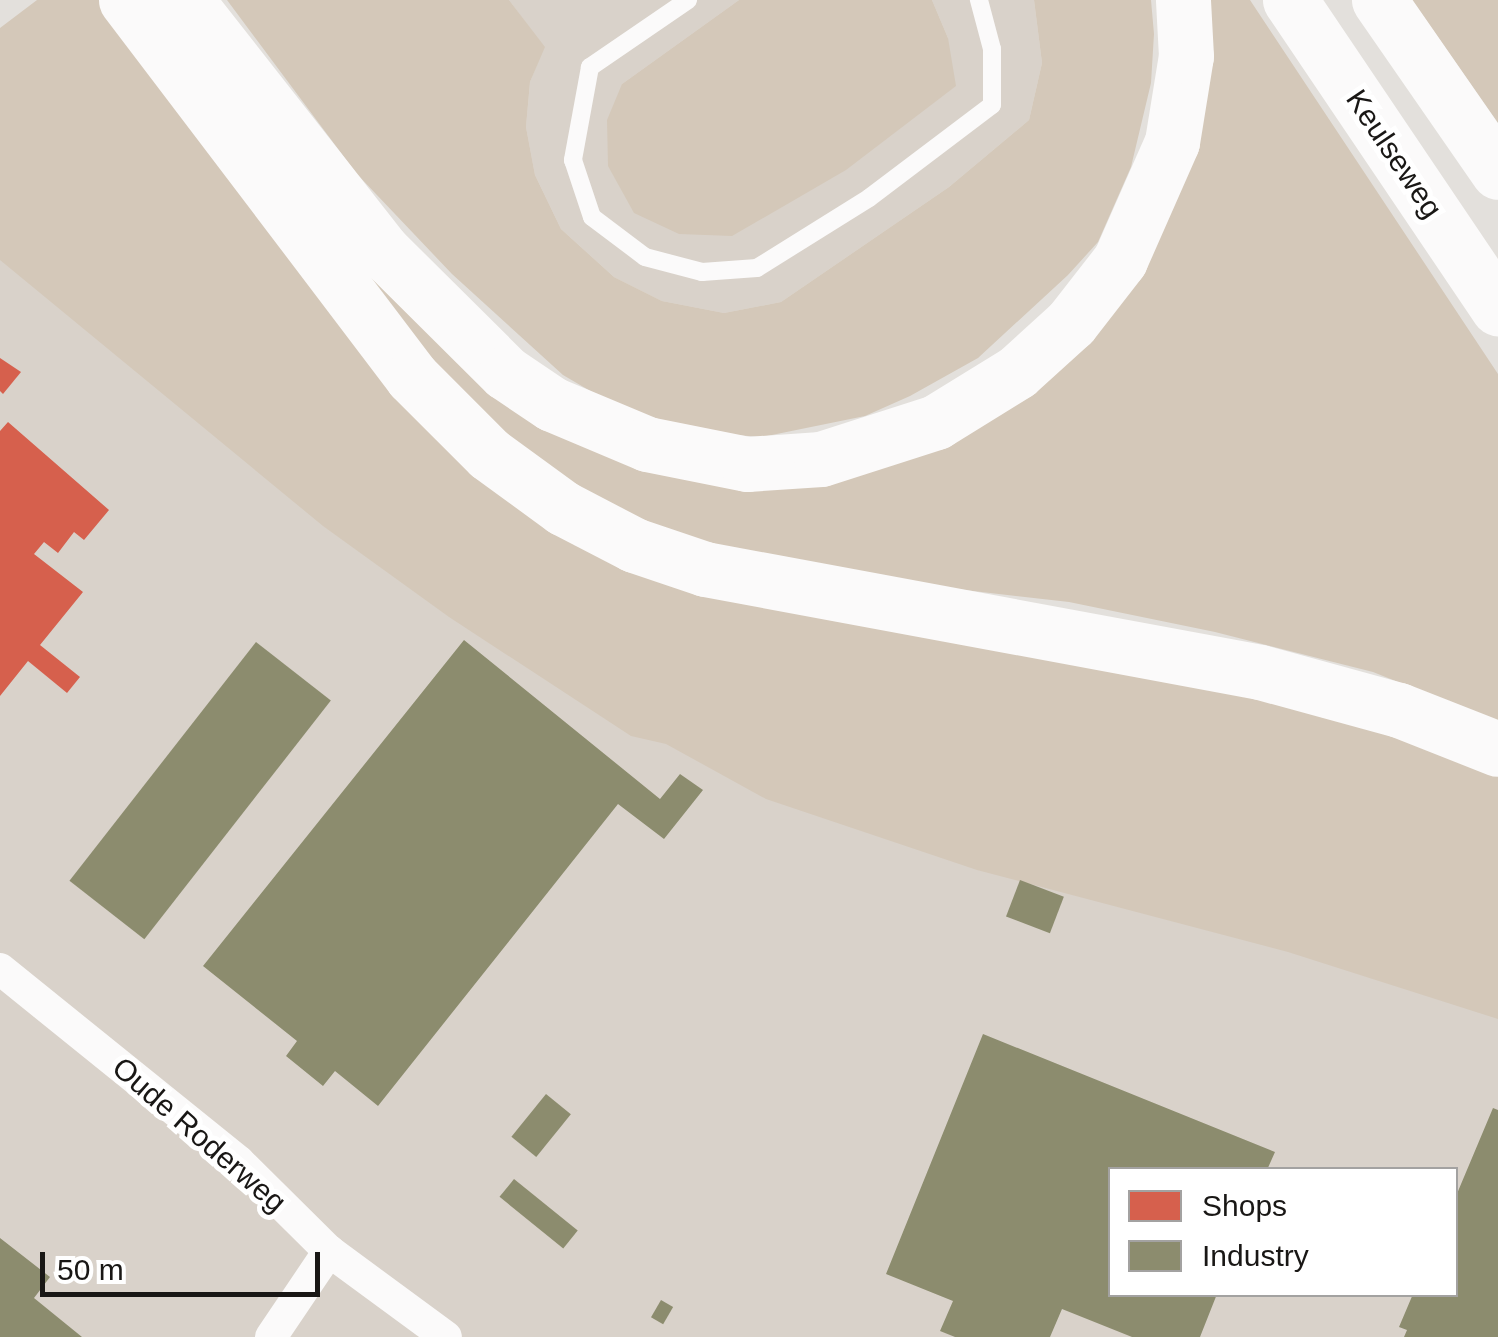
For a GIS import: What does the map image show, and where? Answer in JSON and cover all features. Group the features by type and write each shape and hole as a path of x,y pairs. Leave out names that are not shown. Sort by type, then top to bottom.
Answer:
{"highway":[{"path":"126,0 412,377 489,454 564,508 634,544 705,569 1260,672 1400,710 1498,749"},
{"path":"203,13 421,295 506,373 552,404 646,444 715,460 784,463 857,450 936,422 1017,372 1071,323 1120,260 1167,156 1186,56 1183,0"},
{"name":"Keulseweg","path":"1290,0 1498,308"},
{"path":"1378,0 1498,172"}],"street":[{"name":"Oude Roderweg","path":"0,969 238,1162 329,1251 446,1337"},
{"path":"271,1337 329,1251"}],"lane":[{"path":"688,0 590,68 573,160 592,217 645,258 702,272 757,268 869,198 992,106 992,49 979,0"}],"shaded area":[{"path":"37,0 108,0 526,505 1403,738 1498,775 1498,1019 1288,952 977,870 766,799 666,744 631,736 449,617 323,526 0,260 0,28"},
{"path":"171,0 402,300 704,482 1062,356 1199,0 1250,0 1498,374 1498,722 1373,672 1215,632 1069,602 956,589 684,540 547,474 449,388"},
{"path":"227,0 509,0 545,47 530,82 526,127 535,175 561,229 614,277 662,301 724,313 781,302 949,187 1029,120 1042,63 1034,0 1151,0 1151,83 1131,167 1098,242 978,358 865,416 762,437 708,433 621,409 563,375 452,274 356,173"},
{"path":"509,0 739,0 622,84 948,38 932,0 1034,0 1042,63 1029,120 949,187 781,302 724,313 662,301 614,277 561,229 535,175 526,127 530,82 544,47"},
{"path":"739,0 932,0 948,38 956,86 846,170 732,236 679,234 634,213 608,166 607,120 622,84"},
{"path":"1412,0 1498,0 1498,123"},
{"path":"0,76 1498,910 1498,1337 0,1337"}],"building: Shops":[{"path":"0,358 21,372 3,394 0,391"},
{"path":"8,422 109,510 84,540 74,532 58,553 44,542 34,554 83,592 40,645 80,677 67,693 28,661 0,696 0,431"}],"building: Industry":[{"path":"464,640 660,799 680,774 703,790 664,839 618,804 378,1106 335,1071 323,1086 286,1056 297,1041 203,966"},
{"path":"256,642 331,700 144,939 69,881"},
{"path":"1020,880 1064,897 1050,933 1006,916"},
{"path":"983,1034 1275,1152 1268,1167 1108,1167 1108,1297 1216,1297 1200,1337 1132,1337 1062,1309 1050,1337 955,1337 940,1331 953,1301 886,1274"},
{"path":"546,1094 571,1114 536,1157 511,1137"},
{"path":"1493,1108 1498,1110 1498,1337 1404,1337 1407,1330 1399,1327 1412,1297 1458,1297 1458,1191"},
{"path":"514,1179 578,1231 563,1248 500,1197"},
{"path":"0,1238 50,1277 34,1298 82,1337 0,1337"},
{"path":"661,1300 673,1307 663,1324 651,1317"}]}
